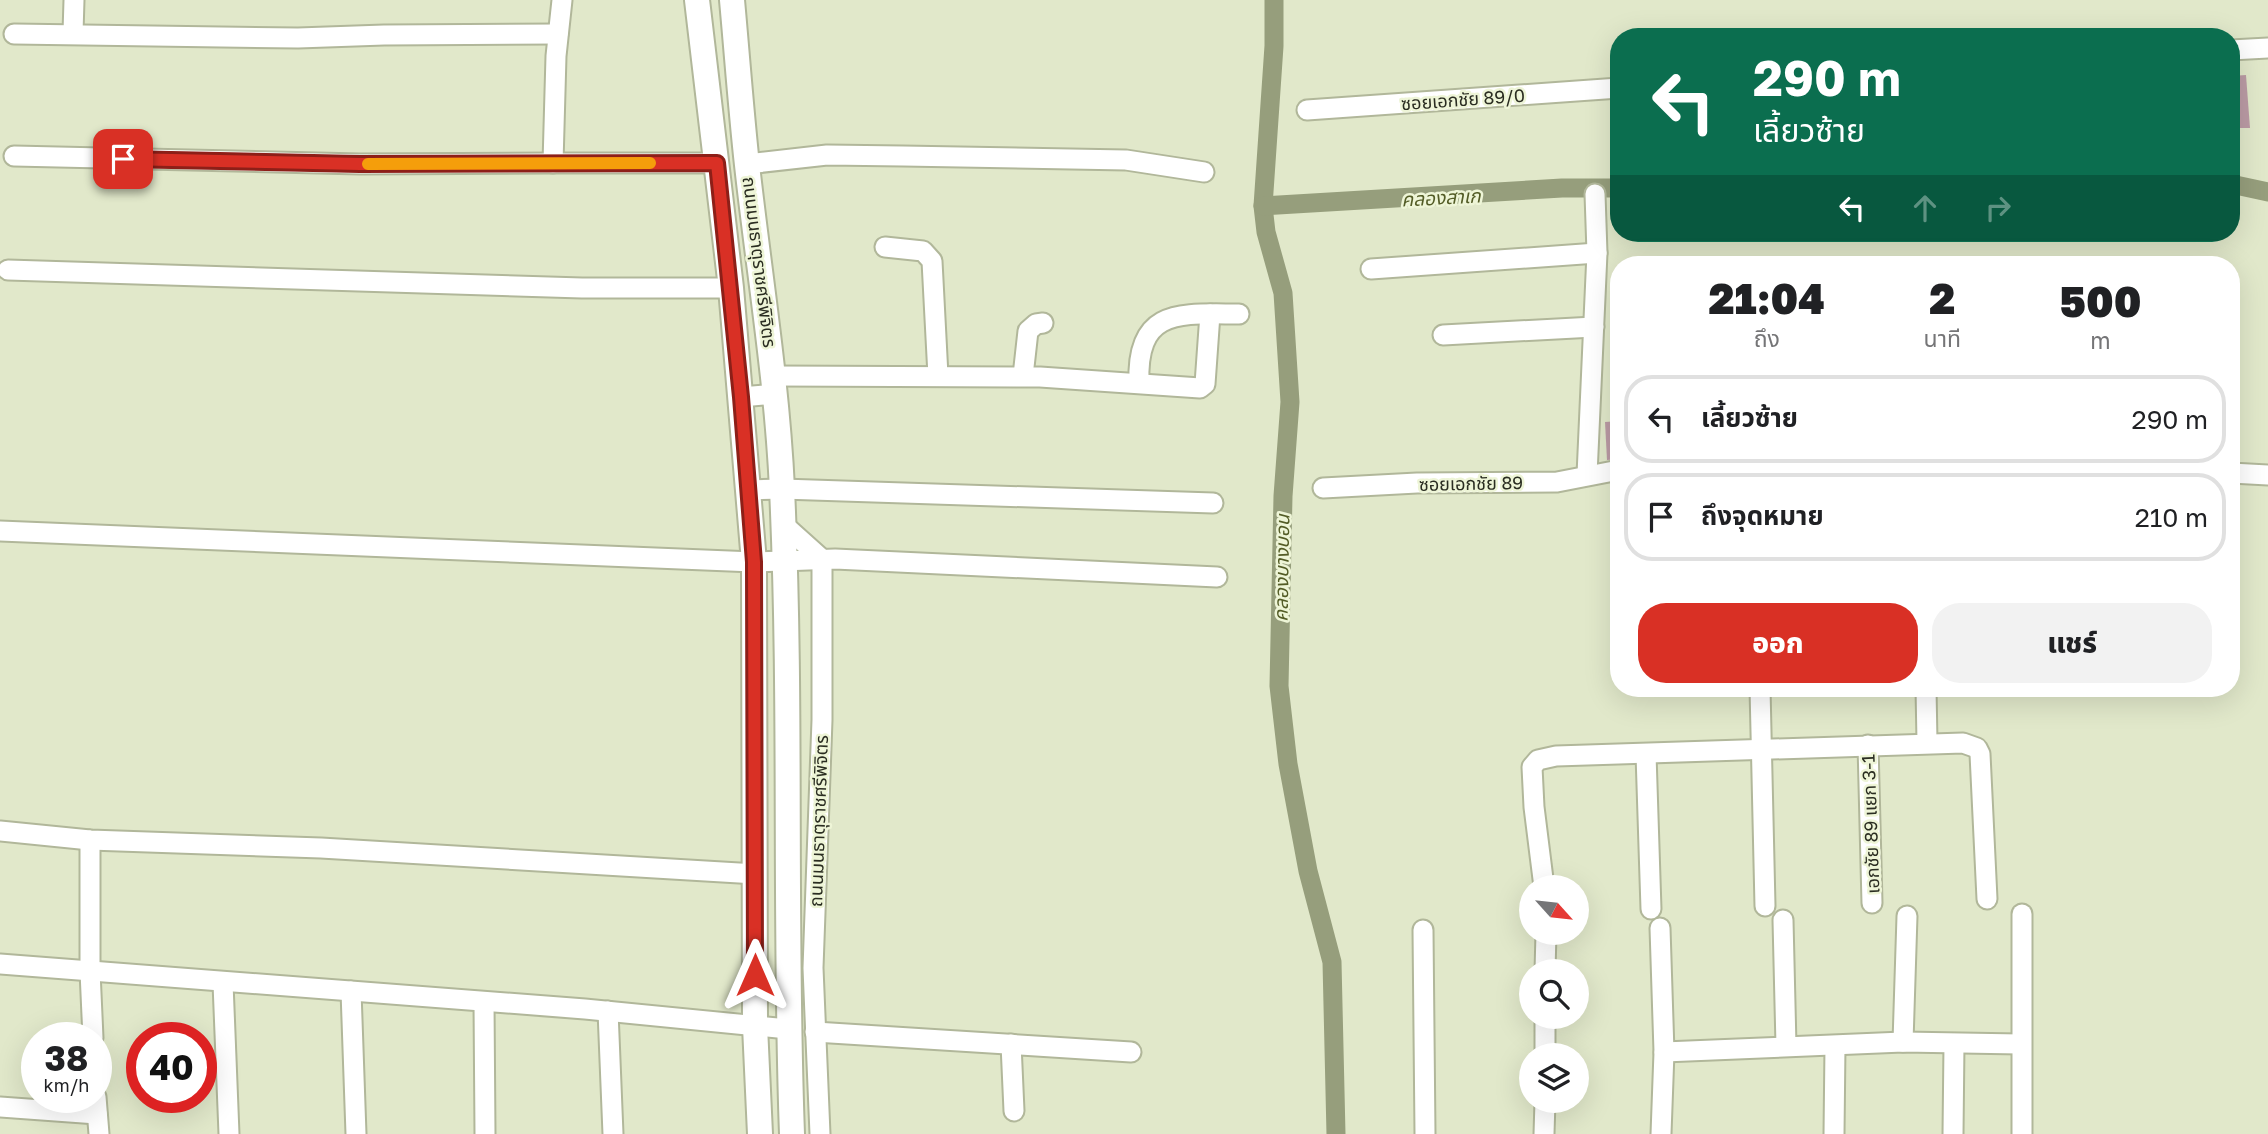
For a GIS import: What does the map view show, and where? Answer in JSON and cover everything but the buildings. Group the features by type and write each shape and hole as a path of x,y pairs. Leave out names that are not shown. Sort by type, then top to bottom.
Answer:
{"street":[{"path":"73,33 74,0"},
{"path":"553,163 558,34 562,0"},
{"name":"ถนนมนธาตุราชศรีพิจิตร","path":"697,0 731,288 754,562 755,1026 760,1134"},
{"name":"ถนนมนธาตุราชศรีพิจิตร","path":"732,0 747,164 774,385 782,489 785,562 788,1029 792,1134"},
{"path":"14,34 298,38 384,34 558,34"},
{"path":"2240,50 2268,48"},
{"name":"ซอยเอกชัย 89/0","path":"1307,110 1610,89"},
{"path":"747,164 827,155 903,156 1126,160 1204,172"},
{"path":"14,156 360,164 717,163"},
{"path":"1587,475 1597,253 1594,194"},
{"path":"886,247 923,251 932,261 938,376"},
{"path":"1371,269 1597,253"},
{"path":"8,270 582,288 731,288"},
{"path":"741,397 774,385 938,376 1023,376 1203,387 1210,314"},
{"path":"1139,383 1138,357 1145,341 1163,318 1176,315 1239,314"},
{"path":"1023,376 1028,331 1036,324 1043,323"},
{"path":"1443,335 1594,327"},
{"name":"ซอยเอกชัย 89","path":"1323,488 1417,483 1557,482 1610,471"},
{"path":"2240,473 2268,475"},
{"path":"749,490 1213,503"},
{"path":"783,524 822,559"},
{"path":"0,531 754,562 822,559 983,564 1217,577"},
{"name":"ถนนมนธาตุราชศรีพิจิตร","path":"820,1134 813,968 822,707 822,559"},
{"path":"1760,697 1765,906"},
{"path":"1926,697 1927,742"},
{"path":"1542,875 1532,764 1556,756 1927,742 1970,744 1977,748 1980,754 1987,899"},
{"name":"เอกชัย 89 แยก 3-1","path":"1868,744 1872,903"},
{"path":"1646,754 1651,909"},
{"path":"0,831 90,840 321,848 756,874"},
{"path":"90,840 92,1022"},
{"path":"2022,914 2022,1134"},
{"path":"1903,1042 1907,916"},
{"path":"1783,920 1786,1046"},
{"path":"1660,928 1664,1052 1661,1134"},
{"path":"1423,930 1425,1134"},
{"path":"0,964 608,1012 788,1029"},
{"path":"223,983 229,1134"},
{"path":"351,991 356,1134"},
{"path":"484,1002 485,1134"},
{"path":"608,1012 612,1134"},
{"path":"815,1032 1131,1052"},
{"path":"1664,1052 1903,1042 2020,1044"},
{"path":"1011,1044 1014,1111"},
{"path":"1953,1134 1954,1044"},
{"path":"1833,1134 1835,1046"},
{"path":"0,1107 97,1115"},
{"path":"1545,1113 1545,1134"}],"waterway":[{"name":"คลองบางบอน","path":"1274,0 1274,46 1263,206 1266,232 1283,293 1290,402 1283,496 1279,686 1288,764 1308,871 1332,962 1336,1134"},
{"name":"คลองสาเก","path":"2240,186 2268,192"},
{"name":"คลองสาเก","path":"1263,206 1562,188 1610,188"}],"slow traffic":[{"path":"368,164 650,163"}],"route":[{"path":"123,159 360,164 717,163 731,288 754,562 755,975"}]}
